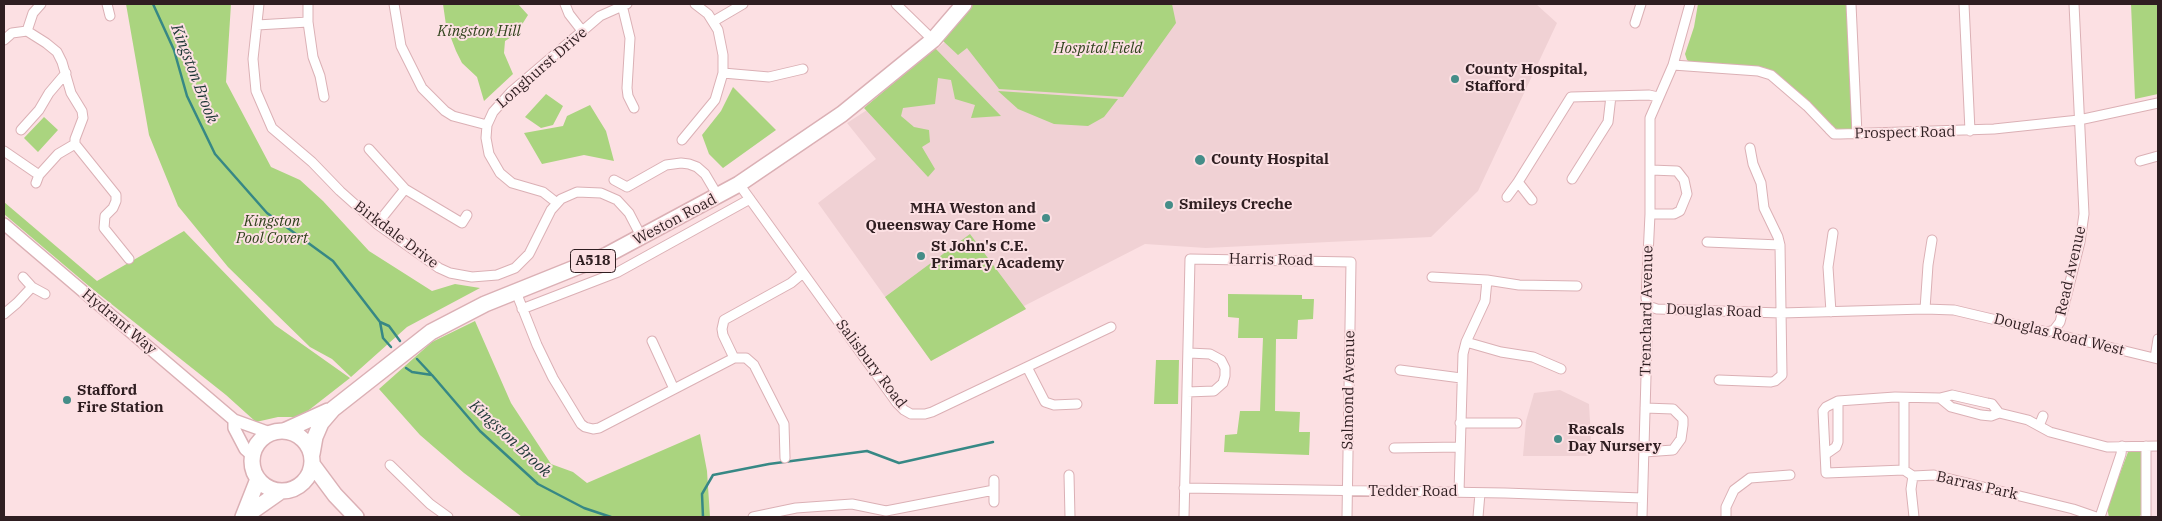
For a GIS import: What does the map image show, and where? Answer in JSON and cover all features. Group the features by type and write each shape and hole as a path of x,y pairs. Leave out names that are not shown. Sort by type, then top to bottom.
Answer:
{"highway":[{"name":"Weston Road","path":"312,459 315,437 321,423 333,409 431,332 457,317 582,266 642,238 739,184 842,114 933,40 964,4"},
{"name":"Weston Road","path":"277,432 333,409"},
{"path":"312,459 310,474 302,484 292,490 281,491 269,488 258,479 253,468 253,456 262,439 277,432 295,434 304,440 312,459 335,495 356,517"},
{"path":"243,517 258,479"},
{"path":"302,484 335,495"},
{"path":"243,517 281,491"}],"street":[{"path":"27,31 33,13 41,4"},
{"path":"107,4 110,16"},
{"name":"Birkdale Drive","path":"259,4 253,59 256,91 272,128 312,162 340,192 378,224 439,268 460,275 486,276 507,272 522,262 529,254 546,218 557,203 568,195 577,192 594,192 609,196 622,205 642,238"},
{"path":"308,4 308,22 313,57 320,76 324,97"},
{"path":"394,4 400,46 422,88 445,112 487,125"},
{"path":"565,4 569,14 583,32"},
{"path":"682,140 714,100 723,73 721,41 714,21 695,4"},
{"path":"714,21 743,4"},
{"path":"896,4 933,40"},
{"path":"1635,23 1641,4"},
{"name":"Trenchard Avenue","path":"1642,517 1648,306 1646,298 1651,170 1650,118 1673,65 1690,4"},
{"path":"1851,4 1857,134"},
{"path":"1964,4 1970,131"},
{"name":"Read Avenue","path":"2054,330 2060,322 2080,242 2084,214 2074,4"},
{"path":"624,5 630,38 628,96 634,108"},
{"name":"Longhurst Drive","path":"557,203 543,192 512,183 500,173 488,154 487,125 493,112 505,98 600,16 624,5"},
{"path":"257,25 308,22"},
{"path":"4,40 12,33 27,31 57,52 66,73 71,93 79,106 83,118 75,139 76,144 116,195 113,208 106,216 100,230 129,259"},
{"name":"Prospect Road","path":"1673,65 1758,71 1771,75 1807,106 1834,134 1970,131 2079,120 2158,102"},
{"path":"723,73 769,77 802,69"},
{"path":"21,130 39,110 49,93 66,73"},
{"path":"1507,197 1571,97 1649,95 1658,98"},
{"path":"1572,179 1608,122 1611,96"},
{"path":"4,151 38,179 58,154 76,144"},
{"path":"1719,380 1770,382 1779,378 1782,368 1780,245 1778,236 1764,208 1761,183 1752,164 1750,148"},
{"path":"369,149 405,189 462,223 467,215"},
{"path":"2140,161 2158,156"},
{"path":"614,180 627,187 666,166 681,163 689,164 701,170 718,196"},
{"path":"1650,214 1674,214 1680,211 1687,194 1684,180 1677,171 1651,170"},
{"path":"1518,182 1532,200"},
{"name":"Salisbury Road","path":"739,184 897,403 911,414 932,412 1111,327"},
{"path":"378,224 405,189"},
{"name":"Weston Road","path":"522,309 618,272 750,199"},
{"name":"Hydrant Way","path":"4,224 234,420 277,432"},
{"path":"1831,312 1828,267 1834,233"},
{"path":"1925,308 1932,240"},
{"path":"1707,242 1780,245"},
{"name":"Harris Road","path":"1189,353 1190,259 1351,262"},
{"name":"Salmond Avenue","path":"1347,517 1351,262"},
{"path":"734,358 723,335 724,320 804,273"},
{"path":"23,277 32,287 44,294"},
{"path":"1432,277 1487,280 1519,285 1578,286"},
{"path":"1459,492 1461,378 1466,342 1485,301 1487,280"},
{"path":"4,314 32,287"},
{"path":"516,292 553,378 585,427 599,428 734,358 743,357 750,359 784,424 785,458"},
{"name":"Douglas Road","path":"1648,306 1657,309 1781,313"},
{"name":"Douglas Road West","path":"1781,313 1925,308 1954,310 2048,332 2054,330 2058,335 2156,359"},
{"path":"2156,359 2158,339"},
{"path":"652,341 674,389"},
{"path":"1466,342 1501,352 1533,358 1562,369"},
{"path":"1184,517 1184,488 1187,392 1189,353 1210,354 1221,360 1225,368 1223,383 1214,391 1187,392"},
{"path":"1027,367 1045,402 1054,405 1077,404"},
{"path":"1400,370 1461,378"},
{"path":"1904,398 1904,470 1826,474 1823,411 1826,407 1838,401 1904,398 1940,398 1952,395 1992,404 1999,413"},
{"path":"1940,398 1951,407 1981,415 1991,416 1999,413 2028,420 2050,432 2107,447 2158,446"},
{"path":"1826,454 1836,447 1838,442 1838,401"},
{"path":"1644,452 1673,450 1681,439 1683,425 1682,419 1673,409 1645,408"},
{"path":"2039,426 2043,416"},
{"path":"234,420 234,428 245,449 253,456"},
{"path":"1460,423 1517,423"},
{"path":"2098,517 2121,454 2122,446"},
{"path":"2146,446 2146,517"},
{"path":"1394,448 1460,447"},
{"path":"390,466 430,504 448,517"},
{"name":"Barras Park","path":"1904,470 1914,476 1934,476 2098,517"},
{"path":"1069,475 1070,517"},
{"path":"1726,517 1726,507 1734,490 1750,478 1790,475"},
{"path":"1914,476 1911,489 1914,517"},
{"path":"994,480 994,502"},
{"name":"Tedder Road","path":"1184,488 1348,492 1459,492 1642,498"},
{"path":"753,517 788,509 806,513 852,504 880,514 994,490"},
{"path":"1478,517 1480,493"}],"shaded area":[{"name":"County Hospital","path":"977,4 1536,4 1557,23 1478,191 1431,237 1206,248 1145,244 1024,306 1026,309 931,361 818,203 876,159 847,123 867,110 953,35"},
{"name":"Rascals Day Nursery","path":"1560,390 1589,404 1592,456 1523,456 1526,421 1534,393"}],"green space":[{"name":"Kingston Pool Covert","path":"126,4 231,4 226,82 271,167 300,180 323,201 369,251 432,291 455,284 480,288 407,327 351,377 332,359 310,347 228,267 178,206 149,135"},
{"name":"Kingston Hill","path":"443,4 518,4 528,15 516,34 505,41 504,53 513,74 484,101 477,77 462,63 456,51 446,25"},
{"name":"Hospital Field","path":"973,4 1172,4 1176,23 1123,97 999,89 967,48 958,55 943,41"},
{"path":"1698,4 1848,4 1854,129 1837,129 1833,127 1766,68 1690,62 1687,60 1685,54 1694,27"},
{"path":"2131,4 2158,4 2158,94 2135,99"},
{"path":"935,48 1001,116 971,118 975,105 955,99 951,80 938,78 935,104 903,108 901,116 914,127 929,130 930,142 922,147 935,169 928,177 864,108"},
{"path":"733,87 776,130 723,168 709,154 702,135 721,111"},
{"path":"998,91 1118,99 1104,117 1088,126 1054,124 1018,109"},
{"path":"546,94 563,106 553,125 541,128 525,117"},
{"path":"590,105 606,131 614,161 584,155 542,164 524,133 563,126 567,116"},
{"path":"44,117 58,130 38,152 24,138"},
{"path":"4,202 97,281 184,231 275,325 350,378 300,417 278,417 256,422 226,395 90,287 4,214"},
{"path":"970,234 1026,309 931,361 885,297"},
{"path":"1228,294 1302,295 1302,299 1314,299 1313,319 1298,320 1297,339 1276,339 1275,411 1300,412 1299,432 1310,432 1309,455 1224,452 1225,435 1237,434 1240,411 1260,411 1263,338 1238,338 1239,318 1228,317"},
{"path":"475,321 511,403 551,464 573,472 587,483 700,434 707,471 710,517 522,517 464,473 420,435 379,389 432,342"},
{"path":"1156,360 1179,360 1178,404 1154,404"},
{"path":"2135,449 2141,452 2142,456 2141,515 2138,517 2109,517 2107,508 2128,452"}],"waterway":[{"name":"Kingston Brook","path":"153,4 174,50 187,96 215,154 267,213 333,261 380,322 383,338 391,347"},
{"name":"Kingston Brook","path":"380,322 389,326 400,341"},
{"name":"Kingston Brook","path":"417,359 431,374"},
{"name":"Kingston Brook","path":"406,368 412,372 432,375 480,431 538,484 584,508 611,517"},
{"path":"703,517 702,494 713,475 769,464 867,451 899,463 993,442"}],"place":[{"name":"County Hospital, Stafford","path":"1455,79"},
{"name":"County Hospital","path":"1200,160"},
{"name":"Smileys Creche","path":"1169,205"},
{"name":"MHA Weston and Queensway Care Home","path":"1046,218"},
{"name":"St John's C.E. Primary Academy","path":"921,256"},
{"name":"Stafford Fire Station","path":"67,400"},
{"name":"Rascals Day Nursery","path":"1558,439"}]}
